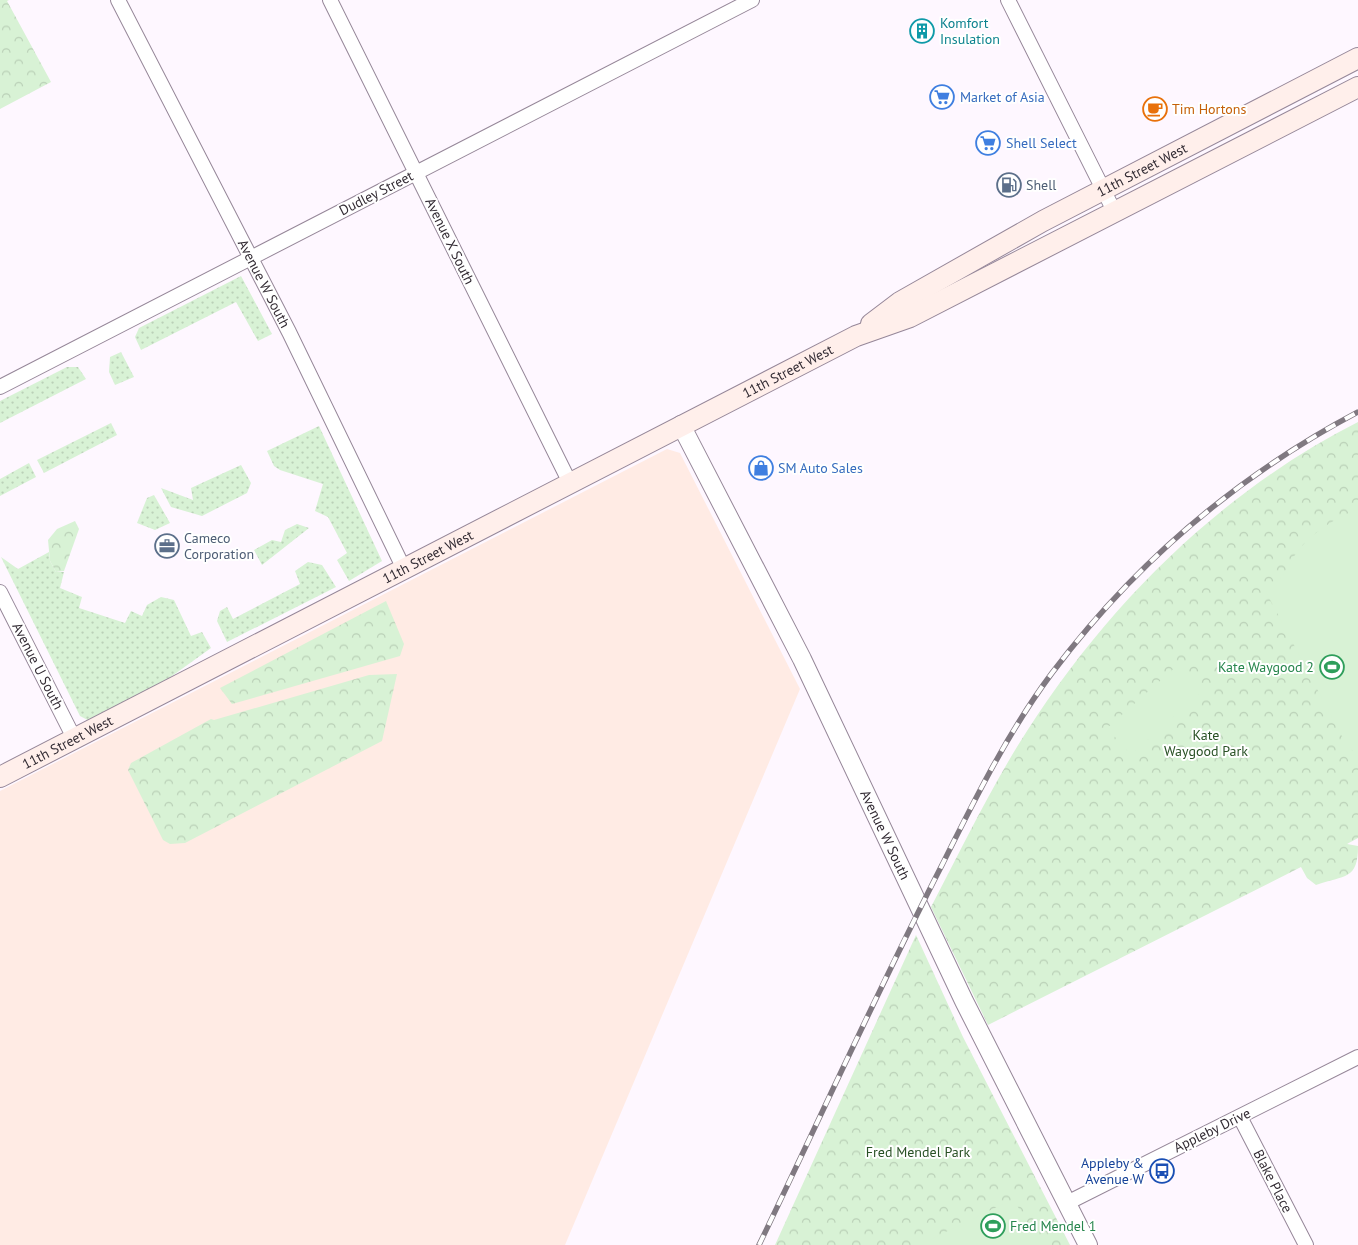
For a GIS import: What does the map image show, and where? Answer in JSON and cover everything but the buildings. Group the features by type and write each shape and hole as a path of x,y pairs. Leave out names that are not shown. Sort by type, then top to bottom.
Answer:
{"main road":[{"name":"11th Street West","path":"856,336 900,302 1104,190 1358,58"},
{"name":"11th Street West","path":"0,777 75,740 680,425 856,336 910,316 1358,87"}],"street":[{"name":"Avenue W South","path":"118,0 251,258 404,569"},
{"name":"Avenue X South","path":"330,0 570,483"},
{"name":"Dudley Street","path":"0,387 752,0"},
{"path":"1008,0 1114,211"},
{"name":"Avenue W South","path":"680,425 802,659 964,1001 1088,1245"},
{"name":"Avenue U South","path":"0,592 75,740"},
{"name":"Appleby Drive","path":"1067,1203 1358,1057"},
{"name":"Blake Place","path":"1240,1117 1306,1245"}],"shaded area":[{"path":"667,449 680,453 800,689 565,1245 0,1245 0,791"}],"green space":[{"path":"0,0 9,0 7,1 51,82 0,109"},
{"path":"241,276 272,334 258,341 236,302 141,350 135,337 139,328"},
{"path":"121,352 134,377 115,385 109,372 110,357"},
{"path":"67,367 78,367 86,379 0,423 0,401"},
{"name":"Kate Waygood Park","path":"1358,422 1358,838 1347,844 1358,846 1356,865 1352,871 1342,877 1316,885 1307,878 1301,867 988,1025 931,907 1014,752 1059,684 1094,638 1172,554 1215,516 1260,481 1308,450"},
{"path":"111,423 117,435 44,473 37,460"},
{"path":"319,426 382,561 349,581 337,560 347,553 328,517 315,511 323,484 280,470 274,466 267,451"},
{"path":"29,463 36,477 0,496 0,479"},
{"path":"241,465 251,483 247,493 202,516 171,507 161,488 193,500 191,488"},
{"path":"154,495 170,523 155,530 137,523 147,498"},
{"name":"Kate Waygood 2","path":"1358,509 1358,757 1345,742 1266,592 1280,579 1297,552 1310,538 1333,521"},
{"path":"75,521 79,529 64,571 56,572 50,561 48,540 57,529"},
{"path":"297,524 309,528 262,565 254,550 272,540 281,542 285,530"},
{"path":"49,552 50,561 56,572 64,572 60,588 82,597 79,608 125,623 131,611 142,616 147,605 161,597 174,600 191,636 202,632 211,648 101,727 80,716 1,557 18,569"},
{"path":"308,562 322,565 336,587 227,642 217,621 220,611 227,607 233,619 300,584 295,571"},
{"path":"386,601 404,644 400,656 232,704 220,688"},
{"path":"1179,664 1203,691 1131,755 1107,728"},
{"path":"397,674 382,741 185,843 170,844 163,840 128,770 131,763 211,719 214,720 369,675"},
{"name":"Fred Mendel Park","path":"916,935 963,1037 1070,1245 775,1245"},
{"name":"Fred Mendel 1","path":"1005,1203 1018,1207 1037,1245 919,1245"}],"railway":[{"path":"759,1245 895,959 967,815 993,766 1036,695 1084,633 1117,595 1190,526 1271,464 1313,437 1358,412"}],"place":[{"name":"Komfort Insulation","path":"922,31"},
{"name":"Market of Asia","path":"942,97"},
{"name":"Tim Hortons","path":"1155,109"},
{"name":"Shell Select","path":"988,143"},
{"name":"Shell","path":"1009,185"},
{"name":"SM Auto Sales","path":"761,468"},
{"name":"Cameco Corporation","path":"167,546"},
{"name":"Kate Waygood 2","path":"1332,667"},
{"name":"Appleby & Avenue W","path":"1162,1171"},
{"name":"Fred Mendel 1","path":"993,1226"}]}
